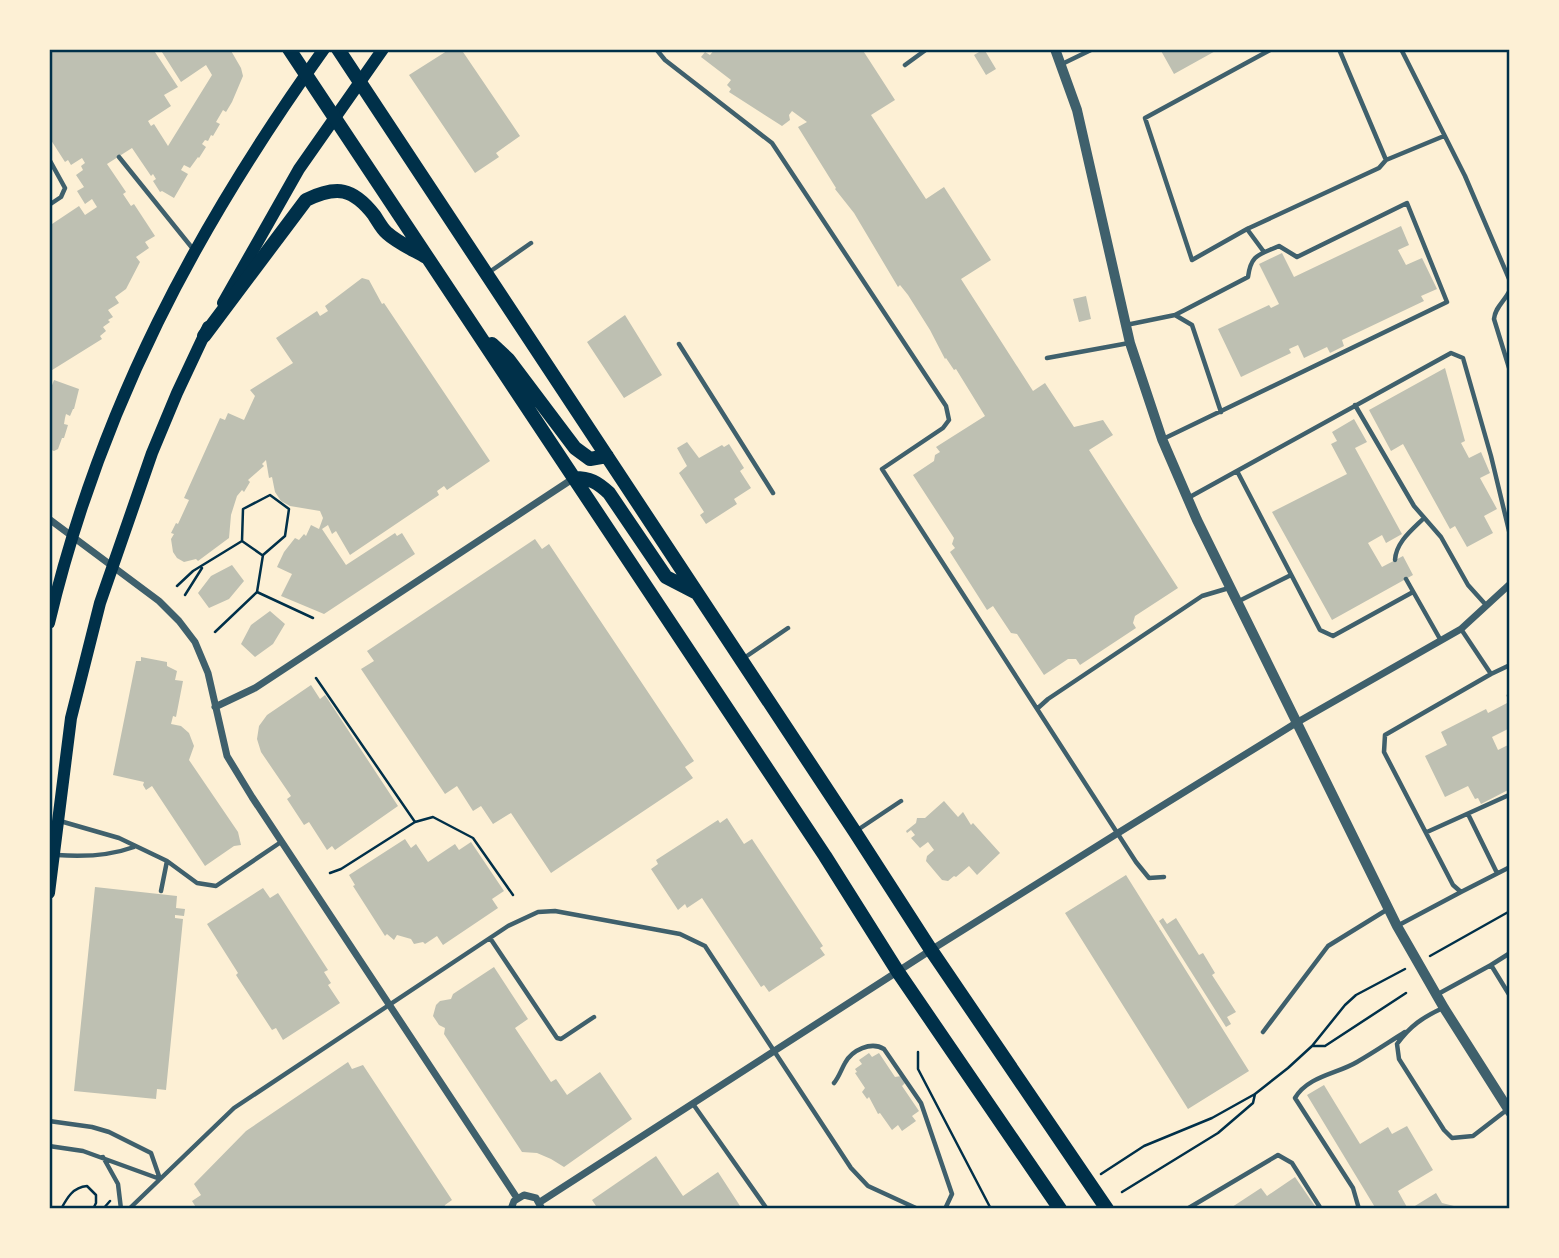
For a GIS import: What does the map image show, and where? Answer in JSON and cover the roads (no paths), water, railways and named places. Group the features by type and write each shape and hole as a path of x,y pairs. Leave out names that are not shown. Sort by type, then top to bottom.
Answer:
{"main road":[{"path":"289,49 825,856 898,972 1060,1209"},
{"path":"49,623 72,537 93,475 141,354 194,250 240,170 324,49"},
{"path":"338,49 931,950 1107,1209"},
{"path":"49,893 71,718 100,603 152,453 204,335 299,169 383,49"},
{"path":"204,335 306,200 321,193 333,190 348,192 363,201 388,233 429,259"},
{"path":"473,326 508,359 575,448 590,459 607,456"},
{"path":"574,478 588,478 597,482 608,493 667,577 696,593"}],"street":[{"path":"1055,49 1077,110 1125,325 1162,439 1230,588 1389,909 1436,995 1509,1111"},
{"path":"215,707 255,688 574,478"},
{"path":"49,519 159,601 195,642 208,673 227,756 517,1198"},
{"path":"511,1209 517,1198 530,1195 541,1206 931,950 1296,723 1461,629 1510,583"}],"lane":[{"path":"656,49 665,60 772,143 946,406 949,420 943,428 882,469 1149,878 1164,877"},
{"path":"905,65 927,49"},
{"path":"1062,64 1093,49"},
{"path":"1272,49 1145,118 1192,260 1247,229 1379,167 1386,160 1444,135"},
{"path":"1339,49 1386,160"},
{"path":"1401,49 1465,176 1510,281"},
{"path":"119,157 194,250"},
{"path":"49,159 65,188 61,197 49,205"},
{"path":"1125,325 1175,315 1248,277 1254,257 1279,246 1297,257 1407,203 1447,302 1162,439"},
{"path":"1247,229 1264,253"},
{"path":"486,274 531,243"},
{"path":"1510,290 1495,311 1494,319 1510,371"},
{"path":"1175,315 1192,325 1221,412"},
{"path":"1047,358 1130,343"},
{"path":"679,344 773,493"},
{"path":"1188,498 1451,353 1462,358 1491,456 1510,535"},
{"path":"1355,405 1414,506 1441,537 1468,585 1486,605"},
{"path":"1237,471 1320,630 1333,636 1413,592"},
{"path":"1395,560 1395,551 1424,518"},
{"path":"1237,602 1291,575"},
{"path":"1406,579 1440,639"},
{"path":"1038,708 1202,596 1230,588"},
{"path":"741,661 788,628"},
{"path":"1461,629 1491,674"},
{"path":"1461,892 1453,885 1384,752 1385,735 1510,665"},
{"path":"1427,832 1509,795 1510,797"},
{"path":"855,832 901,801"},
{"path":"1468,814 1497,873"},
{"path":"58,820 119,838 167,861 197,883 216,886 282,841"},
{"path":"54,854 83,857 135,847"},
{"path":"161,891 167,861"},
{"path":"1398,926 1510,867"},
{"path":"1263,1032 1328,946 1389,909"},
{"path":"130,1209 234,1108 490,938 526,917 555,911 680,934 705,946 850,1168 868,1186 918,1209"},
{"path":"490,938 557,1038 561,1039 594,1017"},
{"path":"1436,995 1510,953"},
{"path":"1491,965 1510,996"},
{"path":"1359,1209 1353,1188 1295,1098 1298,1092 1315,1079 1355,1063 1405,1032 1421,1018 1444,1008"},
{"path":"1405,1032 1397,1044 1399,1059 1444,1130 1452,1138 1473,1136 1509,1111"},
{"path":"834,1083 846,1060 865,1046 875,1045 884,1049 921,1103 952,1194 945,1209"},
{"path":"693,1104 767,1209"},
{"path":"49,1121 109,1132 151,1153 160,1179"},
{"path":"49,1146 83,1151 160,1179"},
{"path":"1187,1209 1278,1155 1292,1163 1321,1209"},
{"path":"103,1157 118,1184 121,1209"}]}
